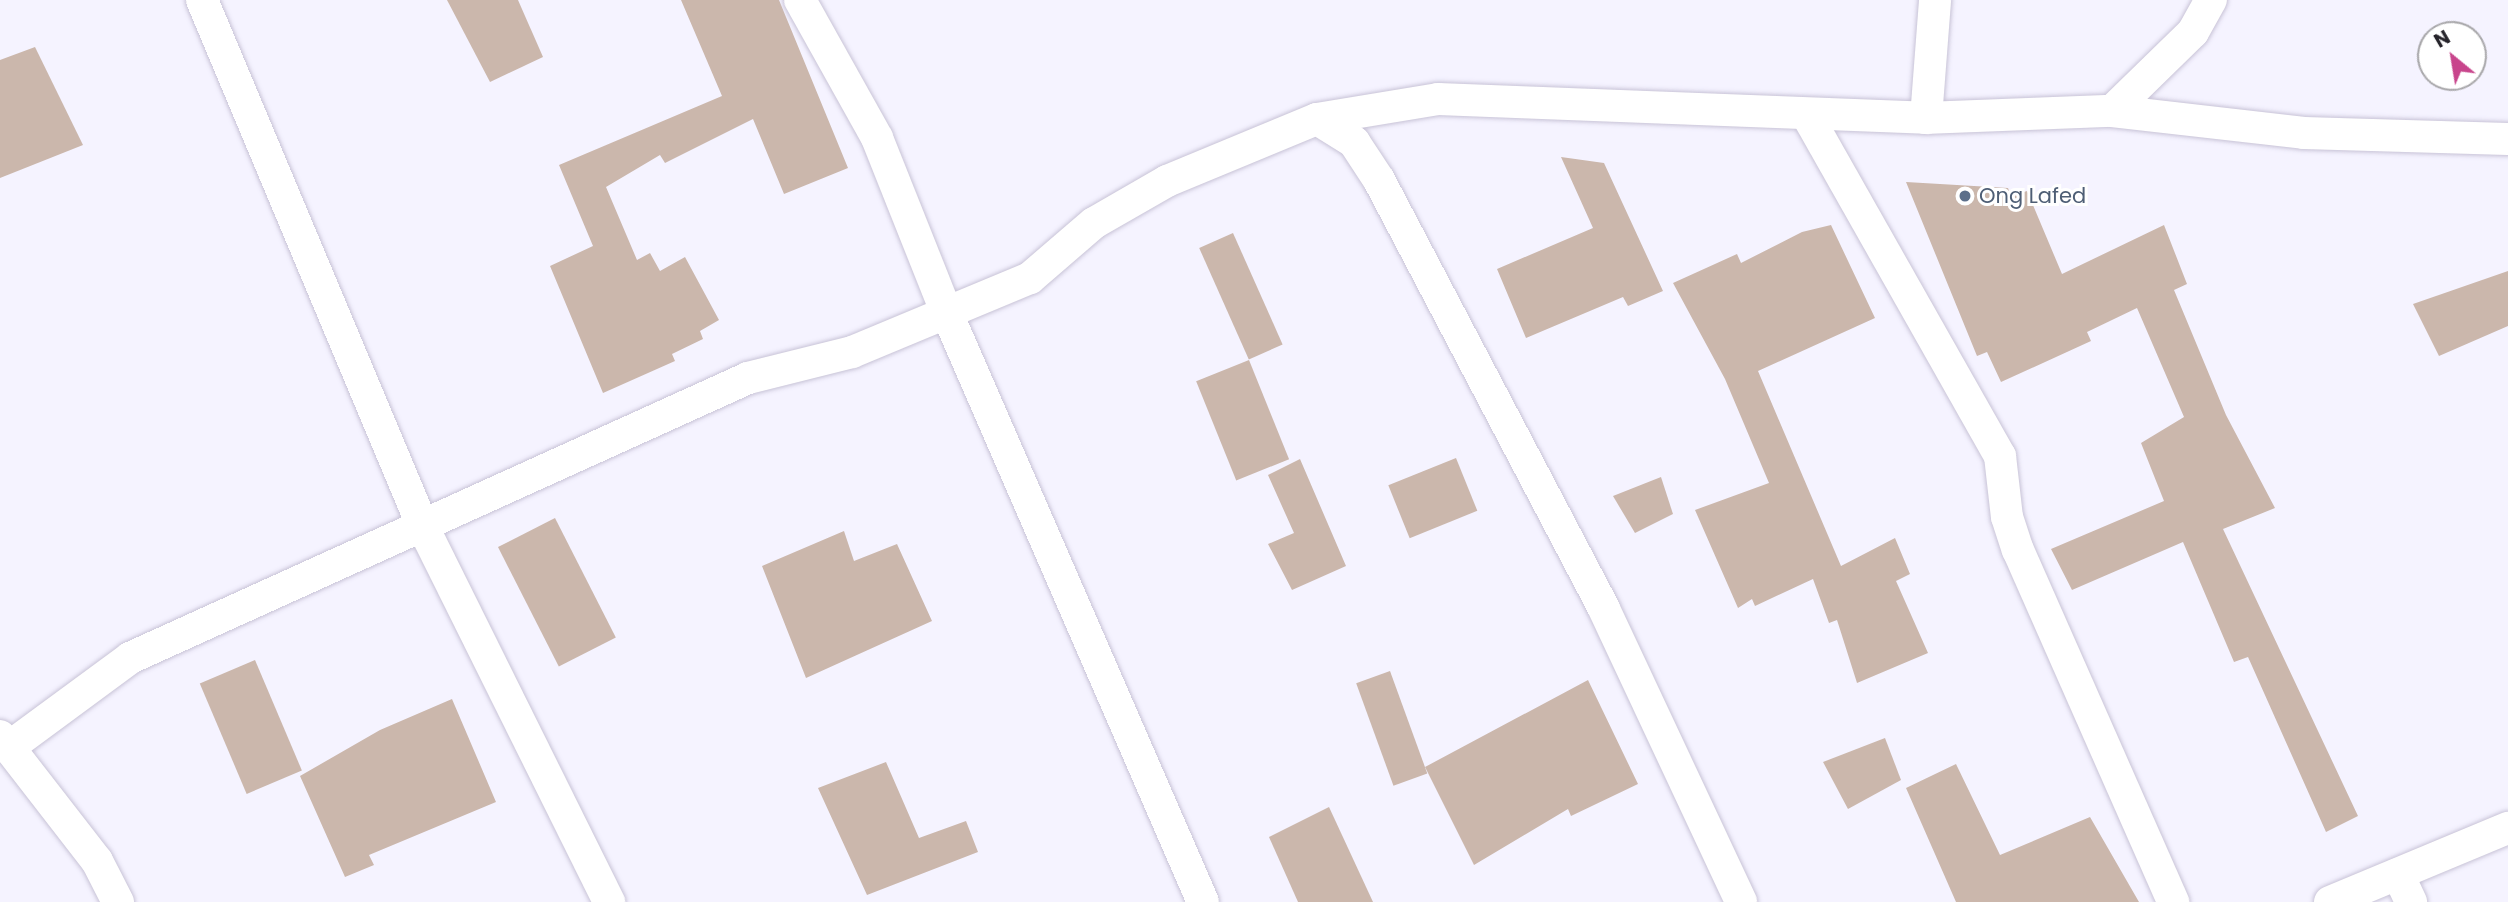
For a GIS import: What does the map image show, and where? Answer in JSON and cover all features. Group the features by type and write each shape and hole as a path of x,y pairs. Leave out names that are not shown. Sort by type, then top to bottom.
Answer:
{"street":[{"path":"202,0 423,527 609,902"},
{"path":"800,0 877,138 946,311 1203,902"},
{"path":"1926,118 1935,0"},
{"path":"2112,111 2193,32 2211,0"},
{"path":"118,902 97,861 4,742 130,658 748,378 852,352 1030,278 1094,223 1167,181 1317,119 1438,99 1926,118 2112,111 2304,133 2508,139"},
{"path":"1807,115 2000,456 2007,517 2018,550 2174,902"},
{"path":"1317,119 1354,142 1379,180 1604,609 1741,902"},
{"path":"2330,902 2508,828"},
{"path":"2398,874 2411,902"}],"building":[{"path":"447,0 518,0 543,57 490,82"},
{"path":"681,0 779,0 848,168 784,194 753,119 665,163 660,155 606,187 637,260 650,253 660,271 685,257 719,320 700,331 703,339 672,354 675,361 603,393 550,266 593,246 559,165 722,96"},
{"path":"35,47 83,145 0,178 0,60"},
{"path":"1561,157 1604,163 1663,291 1628,306 1623,297 1526,338 1497,269 1593,228"},
{"path":"1906,182 2008,188 2011,196 2027,191 2062,274 2164,225 2187,284 2174,290 2226,415 2275,508 2223,529 2358,816 2326,832 2248,657 2234,662 2183,542 2072,590 2051,549 2164,501 2141,443 2184,417 2137,308 2087,332 2091,341 2001,382 1987,352 1977,356"},
{"path":"1831,225 1875,318 1758,371 1841,566 1895,538 1910,574 1896,581 1928,653 1857,683 1837,620 1829,623 1813,579 1755,606 1752,599 1738,608 1695,510 1769,483 1725,379 1673,283 1737,254 1741,263 1802,232"},
{"path":"1233,233 1283,344 1249,360 1199,248"},
{"path":"2508,271 2508,326 2439,356 2413,304"},
{"path":"1249,360 1289,459 1236,481 1196,381"},
{"path":"1456,458 1477,511 1410,538 1388,485"},
{"path":"1300,459 1346,566 1292,590 1268,544 1294,533 1268,475"},
{"path":"1661,477 1673,514 1635,533 1613,496"},
{"path":"555,518 616,637 559,666 498,547"},
{"path":"844,531 854,561 897,544 932,621 806,678 762,566"},
{"path":"255,660 302,770 247,794 200,683"},
{"path":"1390,671 1427,773 1393,786 1356,683"},
{"path":"1588,680 1638,784 1571,816 1568,809 1474,865 1425,767"},
{"path":"452,699 496,802 369,855 374,865 345,877 300,776 380,730"},
{"path":"1885,738 1901,780 1848,809 1823,762"},
{"path":"886,762 919,838 966,821 978,852 867,895 818,788"},
{"path":"1956,764 2000,855 2090,817 2139,902 1956,902 1906,788"},
{"path":"1329,807 1373,902 1298,902 1269,837"}],"place":[{"name":"Ong Lafed","path":"1965,196"}]}
